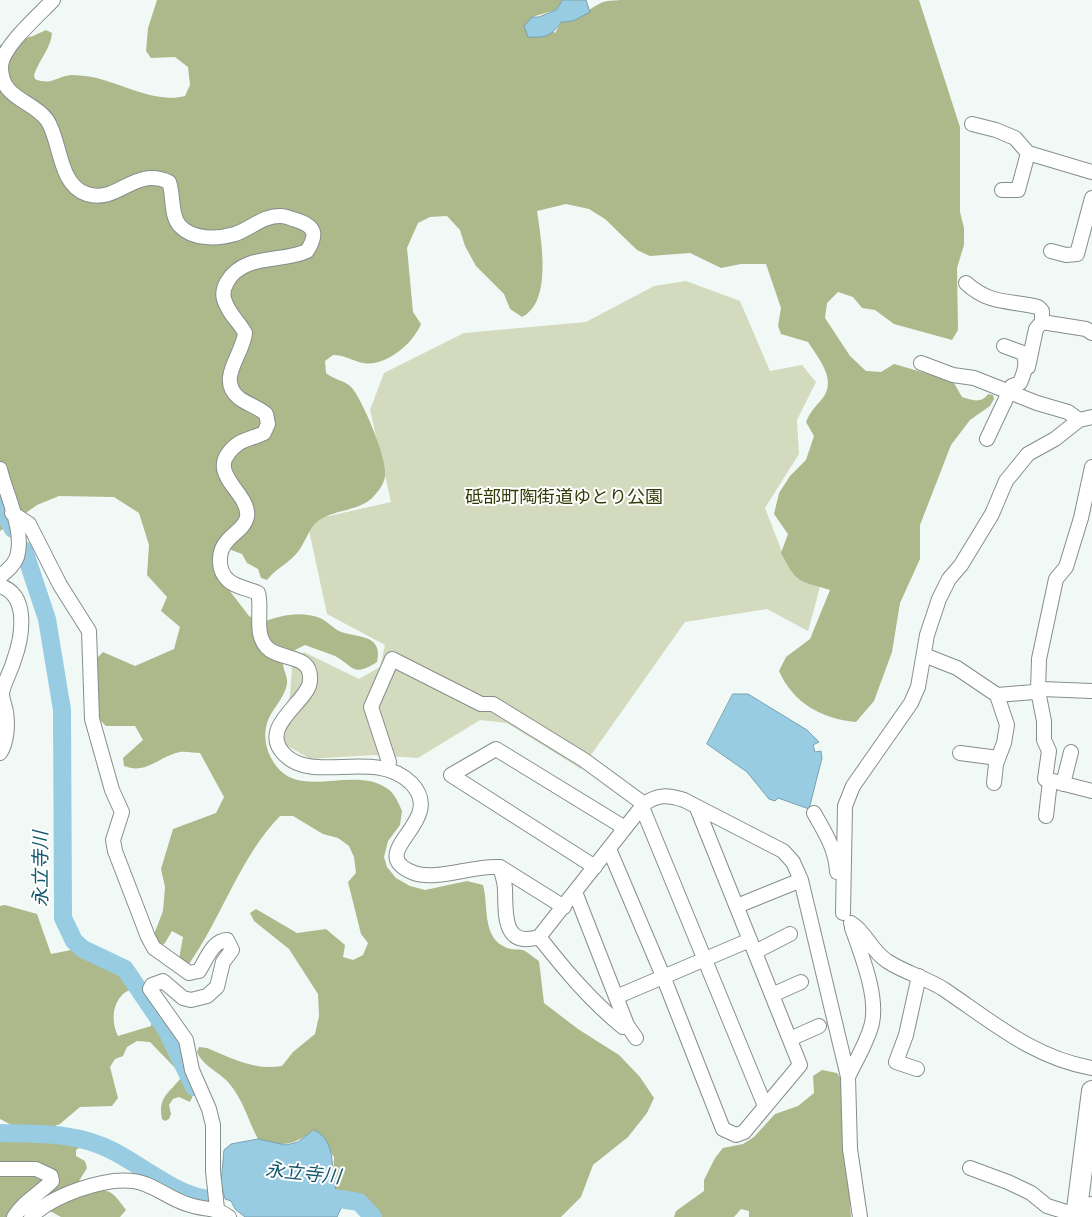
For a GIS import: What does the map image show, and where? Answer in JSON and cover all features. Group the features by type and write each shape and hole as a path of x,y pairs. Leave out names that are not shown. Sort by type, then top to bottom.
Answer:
{"highway":[{"path":"1084,1214 1092,1091"}],"street":[{"path":"53,0 9,47 1,64 2,78 7,90 46,119 68,177 75,186 84,193 96,196 106,195 145,178 157,176 169,182 173,192 174,217 179,226 200,237 235,234 267,218 282,216 311,226 314,235 307,251 291,257 274,258 246,265 229,279 224,289 226,306 246,333 242,350 229,372 229,383 234,393 240,399 266,414 268,424 264,433 240,442 228,454 226,459 225,474 245,504 248,514 245,524 226,541 219,563 229,582 258,593 260,601 259,627 262,639 269,649 306,663 310,670 310,684 285,716 279,728 278,741 284,755 299,765 314,768 332,766 387,769 409,781 418,791 422,802 420,814 411,830 400,842 396,851 399,862 408,870 421,875 486,866 500,867 564,907"},
{"path":"972,124 996,130 1015,138 1028,153 1092,172"},
{"path":"1002,190 1018,190 1028,153"},
{"path":"1051,250 1066,255 1077,254 1092,198"},
{"path":"966,283 978,294 988,299 1038,308 1042,311 1042,322 1034,337 1016,395 990,428 987,439"},
{"path":"1042,322 1086,329 1092,333"},
{"path":"1004,346 1023,353 1026,359 1020,383 1012,386 1016,395"},
{"path":"920,363 954,375 974,378 1016,395 1086,418"},
{"path":"1086,418 1028,454 1006,481 992,514 961,565 949,579 939,599 927,635 918,687 911,703 853,786 845,806 847,918 858,928 878,954 888,962 944,990 1018,1041 1036,1050 1092,1068"},
{"path":"1092,467 1081,518 1066,567 1056,578 1039,659 1038,691 1044,721 1044,740 1049,751 1045,779 1092,791"},
{"path":"0,469 19,537 17,556 12,566 2,575 0,574"},
{"path":"12,512 29,524 60,585 89,631 92,719 112,790 122,812 113,840 115,851 148,937 154,948 189,973 199,971 216,944 227,940 231,944 232,950 223,962 217,987 207,996 191,1000 183,998 163,981 152,985 150,989 186,1040 192,1070 213,1125 212,1171 217,1209"},
{"path":"0,586 12,591 18,602 21,626 15,659 3,689 2,696 7,723 3,748 0,753"},
{"path":"924,655 957,668 997,696 1038,691 1042,688 1092,691"},
{"path":"387,769 389,762 371,707 392,659 481,704 493,704 584,760 643,806 765,1106"},
{"path":"994,783 998,758 1007,726 997,696"},
{"path":"595,867 450,775 496,749 625,828"},
{"path":"1046,816 1057,783 1071,752"},
{"path":"960,753 998,758"},
{"path":"539,938 625,828 643,806 653,798 668,795 684,800 769,842 782,851 793,862 801,880 848,1077 850,1149 860,1217"},
{"path":"609,849 663,976 723,1129 736,1135 744,1132 800,1065 697,808"},
{"path":"814,813 832,843 837,859 839,897 866,967 871,996 873,1021 848,1077"},
{"path":"500,867 504,879 505,918 508,928 515,935 524,938 539,938"},
{"path":"737,906 801,880"},
{"path":"575,892 627,1025 636,1038"},
{"path":"616,997 705,959 790,934"},
{"path":"539,938 573,980 603,1011 623,1027 627,1025"},
{"path":"917,1069 896,1062 906,1035 919,976"},
{"path":"772,995 801,982"},
{"path":"790,1039 819,1026"},
{"path":"0,1168 36,1169 51,1176 52,1181 42,1191 21,1206 14,1217"},
{"path":"970,1168 1031,1193 1047,1206 1084,1214"},
{"path":"31,1217 39,1208 93,1183 134,1181 188,1205 217,1209 229,1217"}],"green space":[{"path":"157,0 563,0 556,10 532,17 555,33 561,22 579,17 605,1 919,0 960,127 960,212 964,228 964,245 957,268 958,330 952,340 894,324 875,310 862,308 853,297 838,292 827,303 825,318 850,356 866,371 881,372 894,364 946,379 954,383 962,397 979,400 988,394 993,395 994,399 990,406 970,420 951,445 920,525 920,559 900,603 892,652 874,701 856,722 832,717 810,707 792,692 779,671 786,657 810,639 830,590 800,580 791,571 781,553 788,534 774,514 779,493 790,476 806,460 814,436 806,422 826,392 828,384 825,369 808,342 781,334 778,326 781,308 766,264 741,264 721,268 690,253 650,256 637,250 605,219 589,209 566,204 537,211 543,269 541,284 538,298 532,309 522,317 510,309 504,294 476,266 465,246 460,230 447,216 430,217 418,223 407,248 413,312 421,324 417,332 396,354 378,362 359,362 343,356 333,355 325,361 326,373 352,388 368,417 383,457 385,476 382,486 365,503 324,517 318,521 312,527 297,553 267,580 261,578 258,569 247,563 242,554 226,548 216,573 249,616 260,623 289,615 305,614 323,619 339,631 367,638 376,646 378,653 377,662 369,667 358,670 350,667 335,656 305,645 295,650 283,665 287,679 286,688 266,727 267,748 277,767 288,776 300,781 360,780 375,782 388,789 402,811 400,825 388,841 384,857 387,867 396,878 410,886 425,890 467,881 483,885 488,920 493,937 507,948 523,950 539,961 544,1003 578,1029 619,1055 640,1077 654,1098 647,1113 628,1137 593,1165 581,1197 561,1217 365,1217 367,1213 362,1199 337,1193 333,1183 334,1157 314,1130 288,1144 258,1139 242,1103 233,1089 224,1078 203,1061 197,1052 199,1047 207,1048 253,1065 262,1067 282,1066 293,1052 315,1034 319,1016 318,994 289,949 254,921 250,913 256,909 297,933 326,929 345,945 343,957 353,960 363,955 368,943 361,934 348,882 356,873 354,857 349,846 338,838 323,834 293,816 280,816 266,832 242,868 212,927 189,964 179,959 183,937 172,931 165,943 160,946 153,937 163,911 165,887 161,869 173,829 216,813 224,797 200,753 180,752 146,767 132,768 124,766 123,758 143,740 135,726 106,726 94,714 98,673 94,661 103,652 135,666 174,649 180,627 161,611 167,597 147,575 149,545 139,513 114,497 59,496 37,505 0,531 0,45 33,36 46,30 52,33 51,38 34,75 35,79 46,81 72,75 92,77 150,95 174,98 185,96 190,85 188,67 175,57 151,58 146,51 148,28"},
{"name":"砥部町陶街道ゆとり公園","path":"686,281 740,301 770,371 802,365 816,382 797,420 799,454 765,508 786,562 820,587 808,631 767,609 685,622 581,769 507,723 480,720 418,758 374,755 310,759 271,736 290,696 292,667 304,652 359,679 380,667 385,645 327,614 307,521 391,502 370,410 384,373 464,333 586,322 654,286"},
{"path":"5,905 37,914 51,954 76,949 98,955 133,976 136,985 123,994 116,1004 114,1020 118,1036 151,1026 152,1017 147,1012 144,1004 146,1000 151,1001 163,1015 195,1091 190,1102 179,1097 173,1099 169,1105 171,1114 169,1119 165,1121 162,1119 161,1106 165,1096 180,1079 180,1073 150,1042 137,1041 127,1047 123,1056 115,1059 110,1067 118,1098 112,1106 80,1107 60,1124 44,1130 15,1127 0,1119 0,906"},
{"path":"822,1070 837,1073 842,1080 851,1217 749,1217 749,1211 741,1209 734,1217 674,1217 676,1211 704,1191 704,1180 715,1158 723,1148 743,1144 754,1137 775,1114 798,1106 814,1093 813,1076"},
{"path":"71,1139 81,1143 81,1147 76,1150 76,1156 85,1161 87,1168 79,1181 87,1193 101,1190 114,1195 126,1210 120,1217 61,1217 37,1204 26,1210 21,1217 0,1217 0,1142"}],"water":[{"path":"563,0 586,0 590,12 573,21 561,22 548,35 528,37 524,26 532,17 539,17 556,10"},
{"path":"733,694 748,694 807,730 819,742 813,745 815,752 821,751 822,758 809,809 778,798 775,801 769,799 747,772 707,744"},
{"path":"314,1130 322,1135 327,1142 332,1158 337,1193 346,1197 337,1217 245,1217 235,1209 231,1201 225,1199 221,1183 224,1150 231,1144 258,1139 286,1145 298,1142"}],"waterway":[{"name":"永立寺川","path":"0,506 13,529"},
{"name":"永立寺川","path":"24,550 47,619 62,710 63,918 74,941 83,949 125,969 167,1031 194,1087"},
{"path":"0,1133 58,1135 86,1140 113,1151 184,1192 209,1199"},
{"name":"永立寺川","path":"322,1196 359,1202 373,1217"}]}
